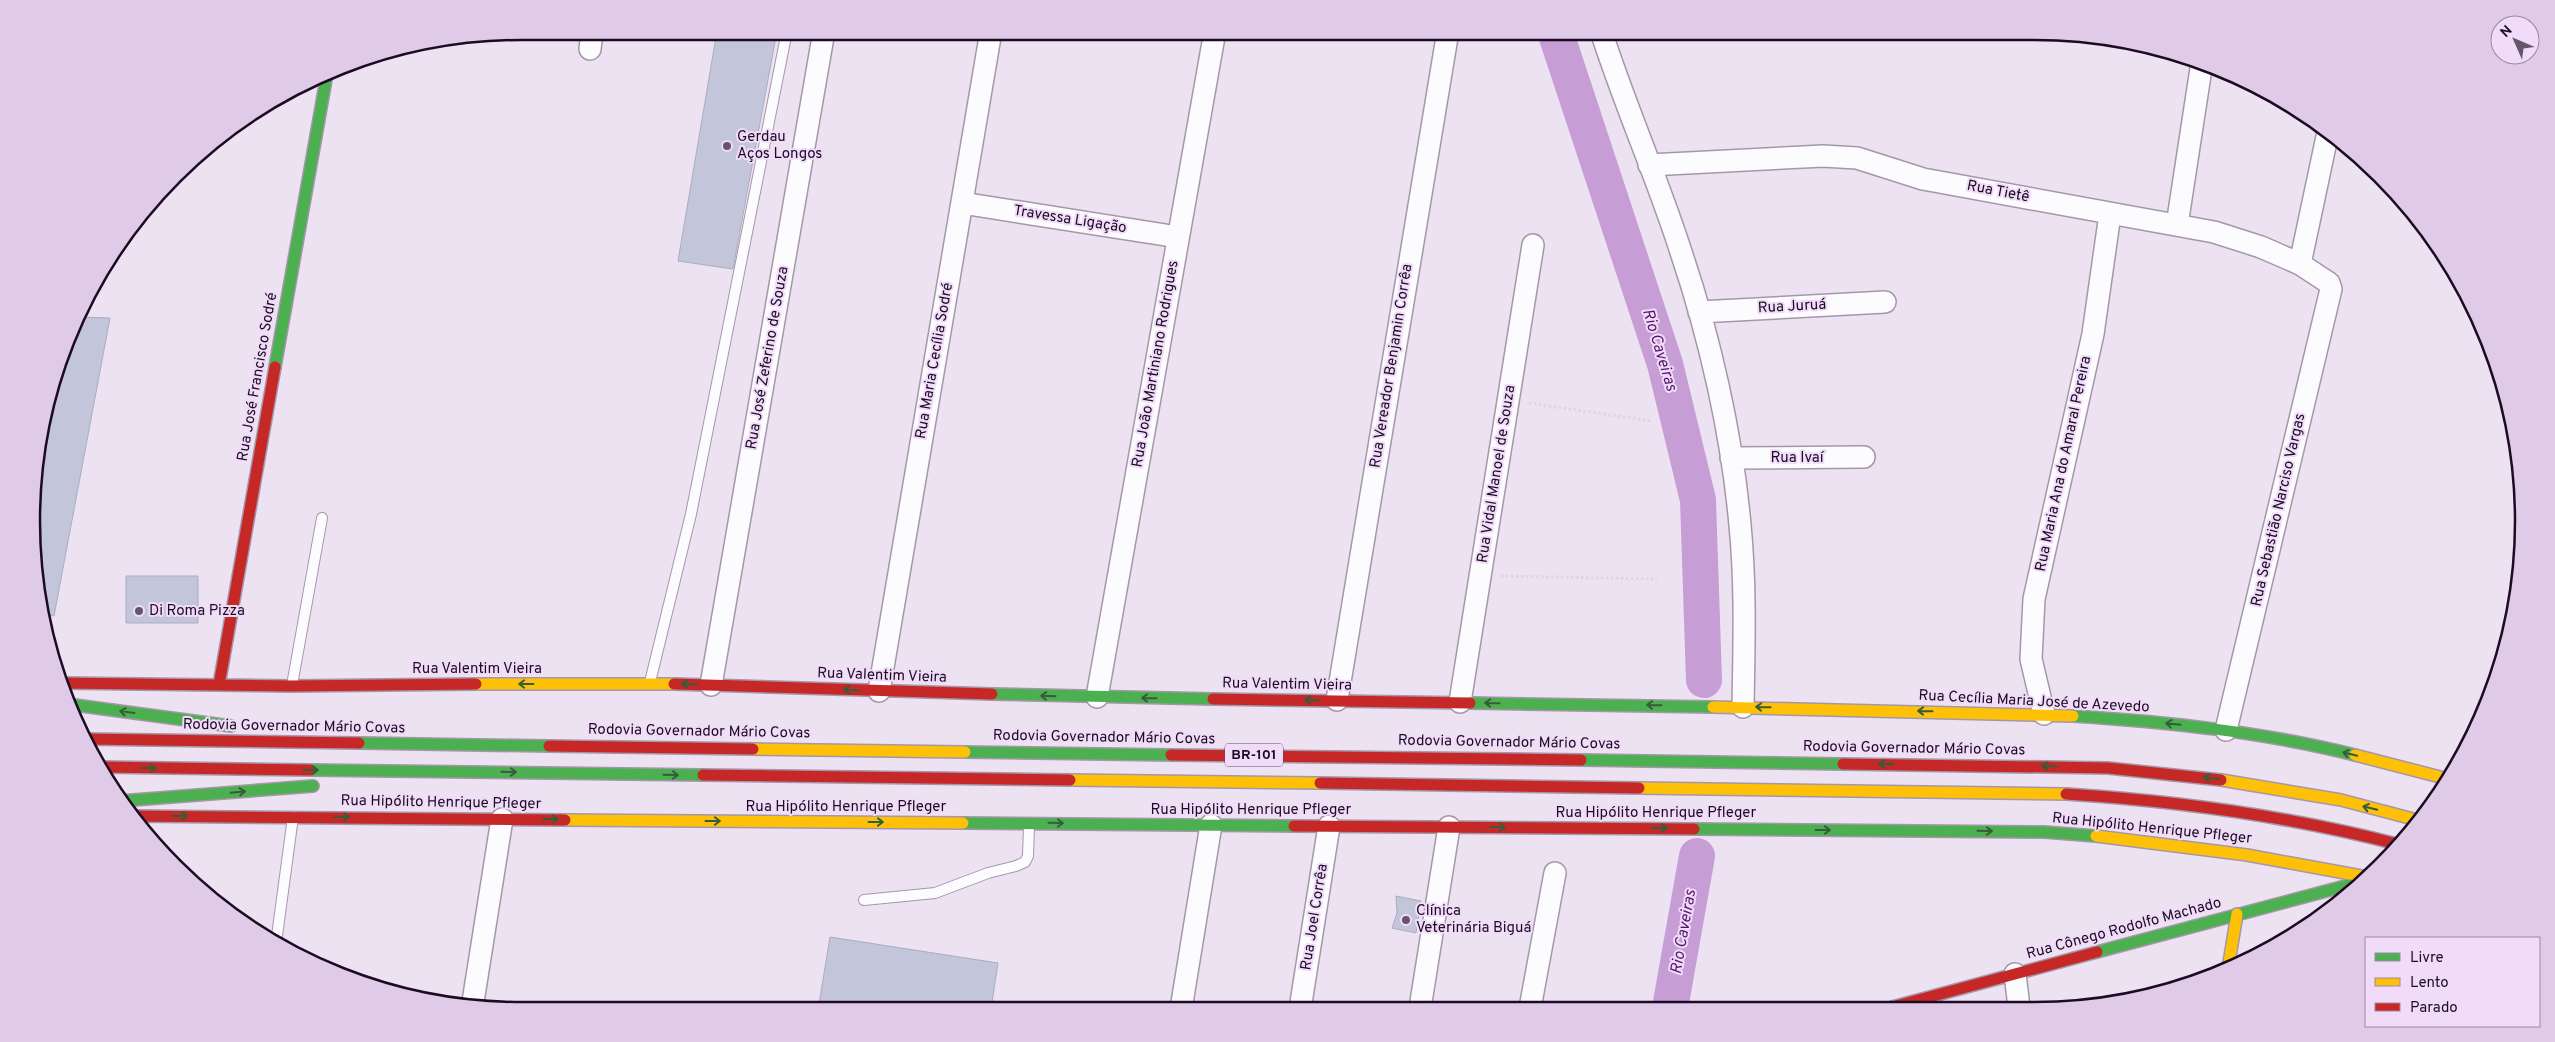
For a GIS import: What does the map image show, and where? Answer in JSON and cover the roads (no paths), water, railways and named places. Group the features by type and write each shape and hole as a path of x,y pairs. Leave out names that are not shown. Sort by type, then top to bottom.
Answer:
{"main road":[{"name":"Rua José Francisco Sodré","path":"220,685 326,82"},
{"name":"Rua Valentim Vieira","path":"69,683 292,686 650,683 1097,697 1703,706"},
{"path":"77,705 349,743"},
{"name":"Rua Cecília Maria José de Azevedo","path":"1703,706 2044,714 2136,720 2226,730 2333,750 2441,777"},
{"name":"Rodovia Governador Mário Covas","path":"93,739 2108,768 2252,784 2334,800 2412,819"},
{"name":"BR-101","path":"107,767 2050,792 2108,796 2254,813 2322,825 2391,843"},
{"path":"355,782 482,772"},
{"path":"129,800 325,785"},
{"name":"Rua Hipólito Henrique Pfleger","path":"141,816 2053,833 2117,837 2236,852 2359,875"},
{"name":"Rua Cônego Rodolfo Machado","path":"1911,1002 2349,885"},
{"path":"2230,960 2238,914"}],"street":[{"name":"Rua José Zeferino de Souza","path":"711,684 822,40"},
{"name":"Rua Maria Cecília Sodré","path":"879,691 989,40"},
{"name":"Rua João Martiniano Rodrigues","path":"1097,697 1213,40"},
{"name":"Rua Vereador Benjamin Corrêa","path":"1336,700 1446,40"},
{"path":"1604,40 1681,252 1699,312 1731,458 1743,560 1743,707"},
{"path":"2177,225 2201,70"},
{"path":"2300,264 2327,139"},
{"name":"Rua Tietê","path":"1649,166 1840,156 1857,158 1923,179 2177,225 2235,238 2300,264 2329,283 2331,289"},
{"name":"Travessa Ligação","path":"962,203 1178,238"},
{"name":"Rua Maria Ana do Amaral Pereira","path":"2044,714 2031,659 2034,599 2093,334 2110,214"},
{"name":"Rua Vidal Manoel de Souza","path":"1460,702 1533,245"},
{"name":"Rua Sebastião Narciso Vargas","path":"2226,730 2331,289"},
{"name":"Rua Juruá","path":"1699,312 1885,302"},
{"name":"Rua Ivaí","path":"1731,458 1864,457"},
{"path":"473,999 502,819"},
{"path":"1182,1002 1211,825"},
{"name":"Rua Joel Corrêa","path":"1301,1002 1329,826"},
{"path":"1421,1002 1449,827"},
{"path":"1531,1002 1555,873"},
{"path":"2015,974 2018,1002"}],"lane":[{"path":"650,683 691,514 785,40"},
{"path":"292,686 322,518"},
{"path":"277,936 293,817"},
{"path":"864,900 935,893 1025,862 1028,856 1029,823"}],"waterway":[{"name":"Rio Caveiras","path":"1558,40 1665,364 1698,500 1704,680"},
{"name":"Rio Caveiras","path":"1671,1002 1697,856"}],"place":[{"name":"Gerdau Aços Longos","path":"727,146"},
{"name":"Di Roma Pizza","path":"139,611"},
{"name":"Clínica Veterinária Biguá","path":"1406,920"}]}
